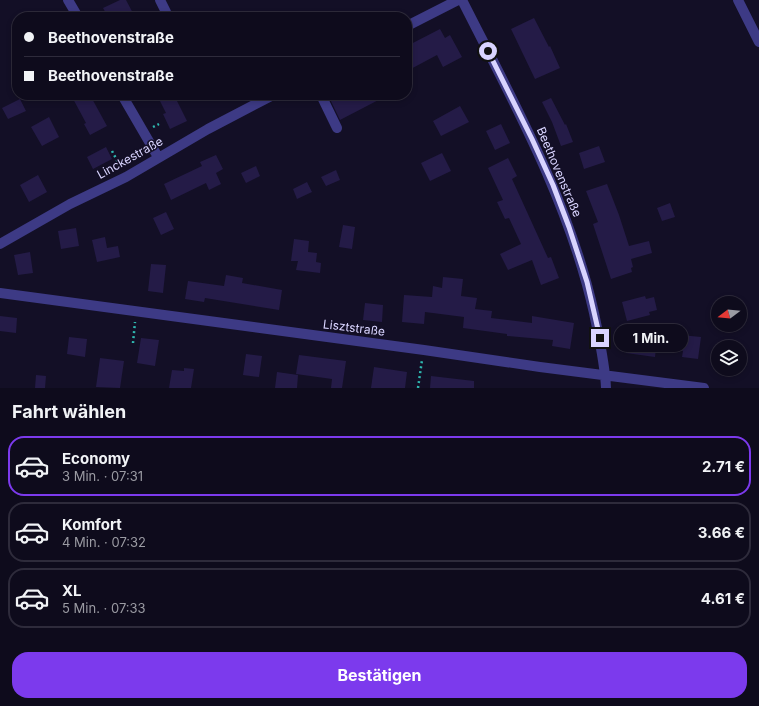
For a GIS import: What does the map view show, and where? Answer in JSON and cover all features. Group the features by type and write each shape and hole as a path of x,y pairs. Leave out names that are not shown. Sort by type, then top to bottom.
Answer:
{"street":[{"path":"68,0 75,12"},
{"path":"160,0 166,12"},
{"path":"412,23 458,0"},
{"name":"Beethovenstraße","path":"462,0 530,135 553,185 569,227 587,282 600,338 606,375 606,388"},
{"path":"738,0 759,42"},
{"path":"125,100 158,157"},
{"name":"Linckestraße","path":"0,244 70,204 126,177 158,157 263,100"},
{"path":"323,100 337,128"},
{"name":"Lisztstraße","path":"0,293 704,388"}],"path":[{"path":"112,151 126,177"},
{"path":"133,343 136,311"},
{"path":"418,388 424,350"}],"building":[{"path":"120,0 126,0 132,12 105,12 103,8"},
{"path":"534,18 549,47 550,46 560,68 535,79 511,29"},
{"path":"440,29 445,38 450,35 462,57 443,67 437,55 412,68 412,43"},
{"path":"551,98 565,125 566,124 573,142 561,146 552,122 542,102"},
{"path":"20,100 26,111 8,119 2,108"},
{"path":"74,100 93,100 107,126 90,135 84,124 86,123"},
{"path":"160,100 176,100 187,121 170,129 163,114 166,113"},
{"path":"330,100 378,100 340,120"},
{"path":"460,106 469,122 441,136 433,121"},
{"path":"49,117 59,137 42,146 31,127"},
{"path":"501,124 510,143 495,150 486,131"},
{"path":"599,146 605,162 584,169 579,153"},
{"path":"106,147 112,159 93,169 87,157"},
{"path":"442,153 451,171 430,181 421,163"},
{"path":"216,155 223,169 216,173 221,184 209,190 206,183 171,200 164,184 202,166 200,162"},
{"path":"508,158 517,176 512,179 548,258 551,257 559,278 541,285 532,260 508,270 500,254 521,244 509,218 505,219 497,202 503,200 488,168"},
{"path":"256,166 260,176 246,183 241,173"},
{"path":"336,170 340,180 326,186 321,177"},
{"path":"38,175 47,192 29,202 20,185"},
{"path":"307,182 312,192 297,199 293,189"},
{"path":"607,184 629,246 649,241 652,253 631,259 633,267 631,268 632,272 611,279 593,224 598,222 586,191"},
{"path":"670,203 675,217 662,221 657,208"},
{"path":"166,212 174,229 161,235 153,218"},
{"path":"343,225 355,227 352,249 339,247"},
{"path":"76,228 79,246 61,249 58,231"},
{"path":"105,237 107,248 118,246 120,257 97,262 92,240"},
{"path":"294,239 309,241 308,252 317,253 316,262 321,263 320,273 296,270 298,261 291,261"},
{"path":"30,252 33,273 18,275 14,255"},
{"path":"151,264 166,265 163,293 148,291"},
{"path":"226,275 243,278 242,283 282,290 279,310 205,298 204,302 185,299 188,281 224,286"},
{"path":"443,277 463,279 461,296 477,298 475,309 492,311 491,318 532,323 532,316 574,323 570,349 552,346 553,340 507,336 507,334 463,328 464,317 425,312 424,324 402,322 404,295 432,297 433,286 442,288"},
{"path":"645,296 646,299 654,297 657,310 649,312 650,315 627,321 622,302"},
{"path":"365,303 383,305 382,322 363,320"},
{"path":"0,316 17,318 16,333 0,331"},
{"path":"629,335 657,339 655,357 626,353"},
{"path":"681,335 701,337 698,359 682,357 683,351 679,350"},
{"path":"69,337 87,339 85,357 67,354"},
{"path":"141,338 159,340 155,366 137,363"},
{"path":"246,354 262,356 259,377 243,375"},
{"path":"299,355 346,361 342,388 331,388 332,379 296,374"},
{"path":"100,358 124,361 120,388 96,387"},
{"path":"374,367 407,372 405,388 371,388"},
{"path":"184,368 194,369 191,388 169,388 172,370 184,371"},
{"path":"277,372 298,375 297,388 275,388"},
{"path":"36,375 46,376 45,388 35,388"},
{"path":"431,376 474,381 474,388 430,388"}],"route":[{"path":"488,51 553,185 569,227 587,282 600,338"}]}
